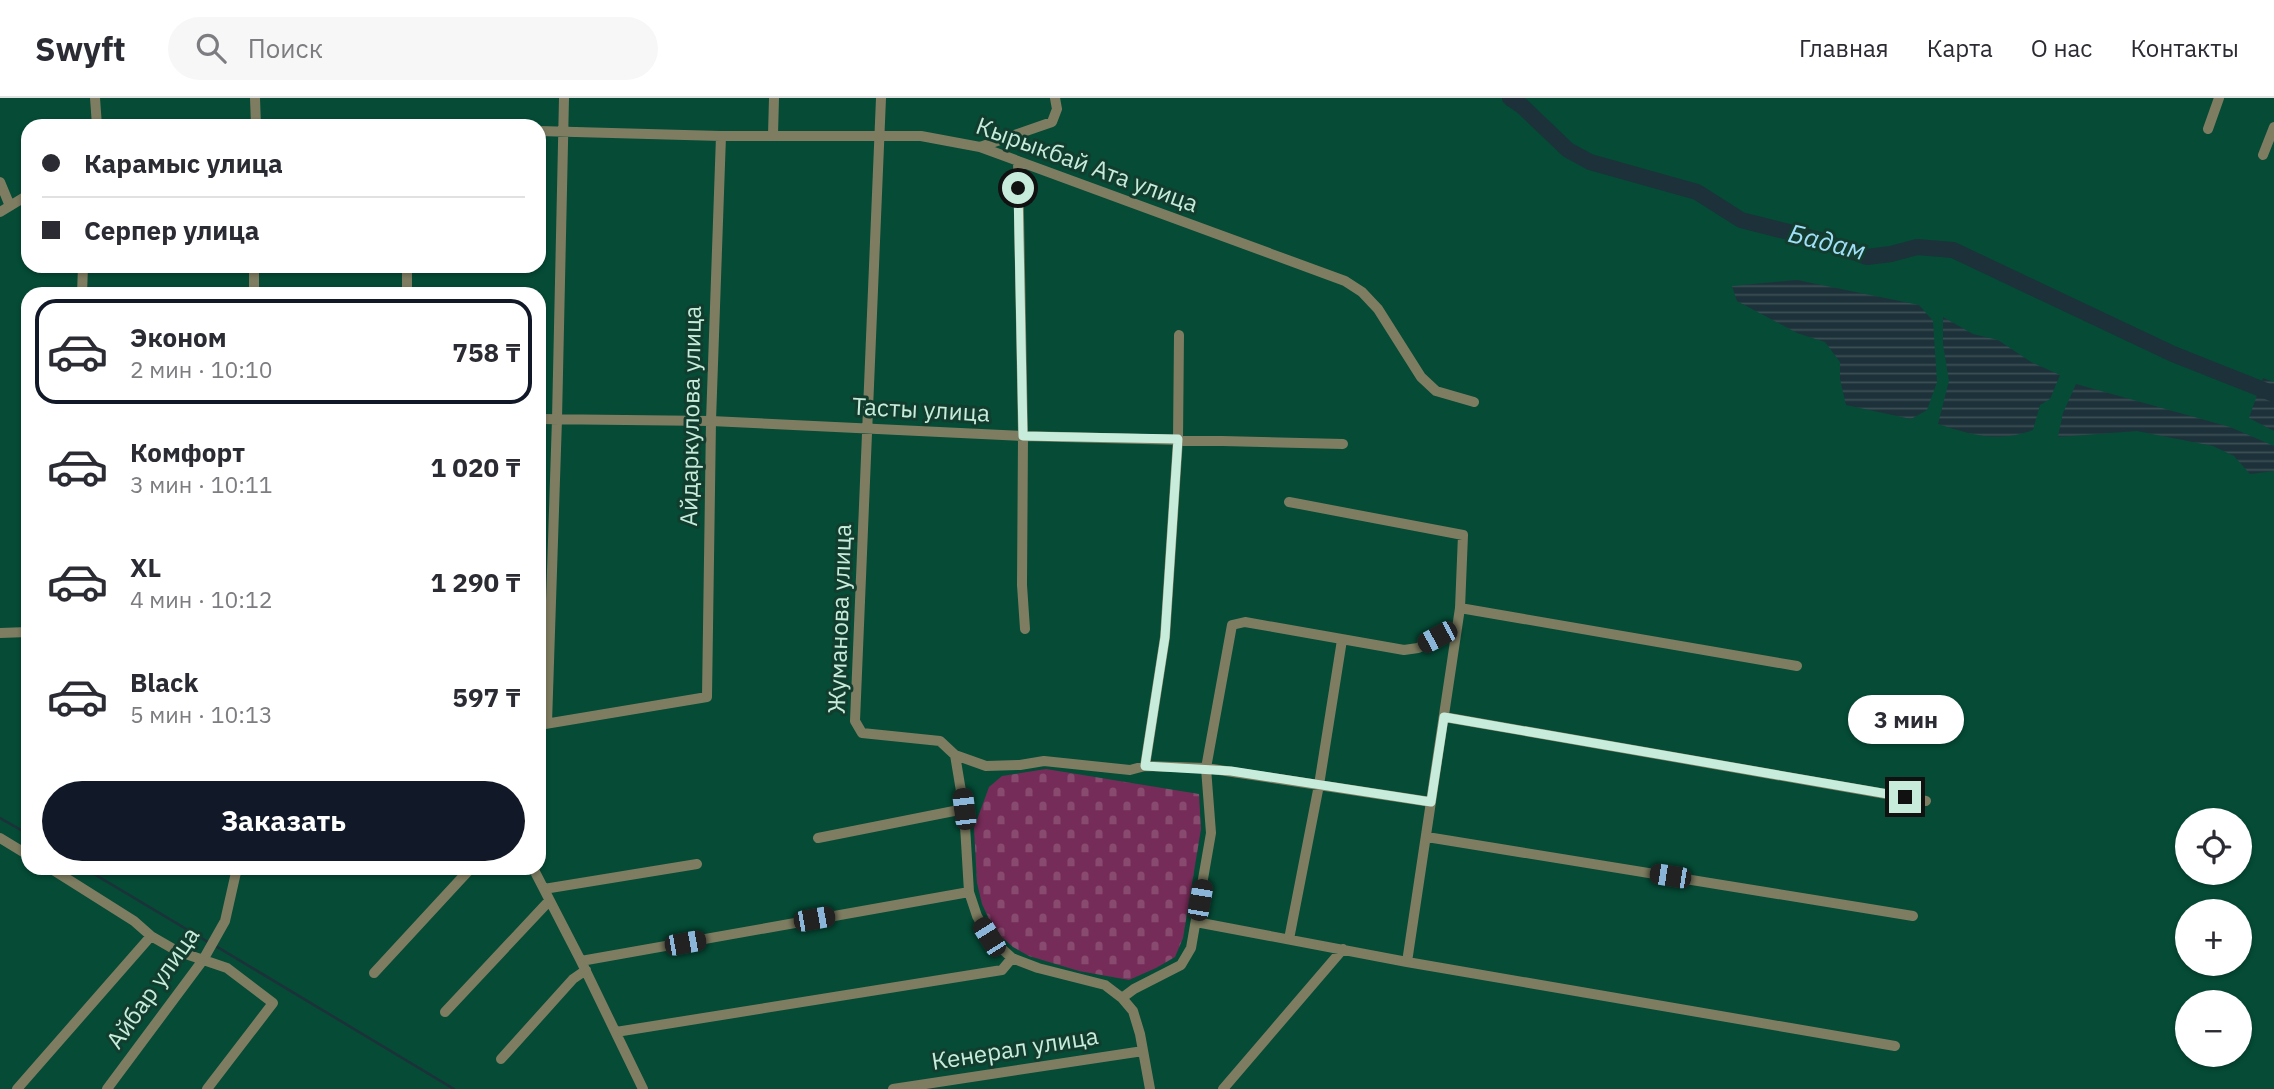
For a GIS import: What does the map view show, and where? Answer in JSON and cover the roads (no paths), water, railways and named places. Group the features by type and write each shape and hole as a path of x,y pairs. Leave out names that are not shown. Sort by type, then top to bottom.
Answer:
{"street":[{"path":"95,98 96,119"},
{"path":"256,98 256,119"},
{"path":"546,659 557,419 564,98"},
{"path":"773,135 774,98"},
{"name":"Жуманова улица","path":"881,98 855,721 862,733 940,741 955,755"},
{"path":"980,147 1052,122 1057,109 1055,98"},
{"path":"2208,129 2219,98"},
{"path":"2263,155 2274,127"},
{"name":"Кырыкбай Ата улица","path":"546,131 721,136 921,136 980,147 1345,281 1362,292 1378,309 1421,377 1436,391 1474,402"},
{"name":"Айдаркулова улица","path":"546,724 707,697 711,421 721,136"},
{"path":"1018,161 1023,436 1022,585 1025,629"},
{"path":"0,182 5,209 21,199"},
{"path":"1145,766 1165,637 1178,439 1180,335"},
{"name":"Тасты улица","path":"546,419 711,421 1023,436 1343,444"},
{"path":"1289,502 1463,536 1460,608 1408,962"},
{"path":"1460,608 1797,666"},
{"path":"1122,998 1181,965 1191,948 1211,833 1206,768 1232,625 1245,622 1404,650 1418,648 1456,627"},
{"path":"0,633 21,632"},
{"path":"1289,939 1319,785 1342,640"},
{"path":"1444,717 1926,801"},
{"path":"1150,1089 1133,1011 1122,998 1105,985 1038,968 1012,958 989,937 976,916 969,892 964,809 955,755 986,766 1044,761 1130,769 1145,766 1206,768 1431,802"},
{"path":"818,838 964,809"},
{"path":"1427,837 1913,915"},
{"path":"0,838 21,851"},
{"path":"544,889 697,864"},
{"path":"61,875 134,921 150,936 177,951 227,968 272,1003 207,1089"},
{"name":"Айбар улица","path":"107,1089 203,960 225,921 235,875"},
{"path":"374,973 465,875"},
{"path":"537,875 643,1089"},
{"path":"501,1059 584,966 969,892"},
{"path":"445,1012 550,901"},
{"path":"1196,922 1408,962 1895,1046"},
{"path":"17,1089 150,936"},
{"path":"1223,1089 1343,950"},
{"path":"616,1032 1002,970 1012,958"},
{"name":"Кенерал улица","path":"893,1089 1143,1051"}],"water":[{"path":"1797,280 1919,305 1933,321 1937,382 1927,410 1911,419 1846,405 1840,379 1840,362 1825,342 1797,333 1737,301 1732,286"},
{"path":"1943,317 1973,334 1998,340 2031,362 2060,375 2050,399 2040,405 2033,430 1997,437 1938,424 1949,381 1943,344"},
{"path":"2263,378 2274,382 2274,431 2249,418"},
{"path":"2076,384 2230,427 2274,446 2274,471 2250,474 2234,456 2213,446 2137,431 2058,437 2063,413"}],"waterway":[{"name":"Бадам","path":"1510,98 1568,150 1590,162 1697,192 1741,220 1820,240 1867,257 1917,247 1953,250 2173,354 2274,394"},
{"path":"0,818 21,830"},
{"path":"96,875 208,942"},
{"path":"214,945 454,1089"}]}
